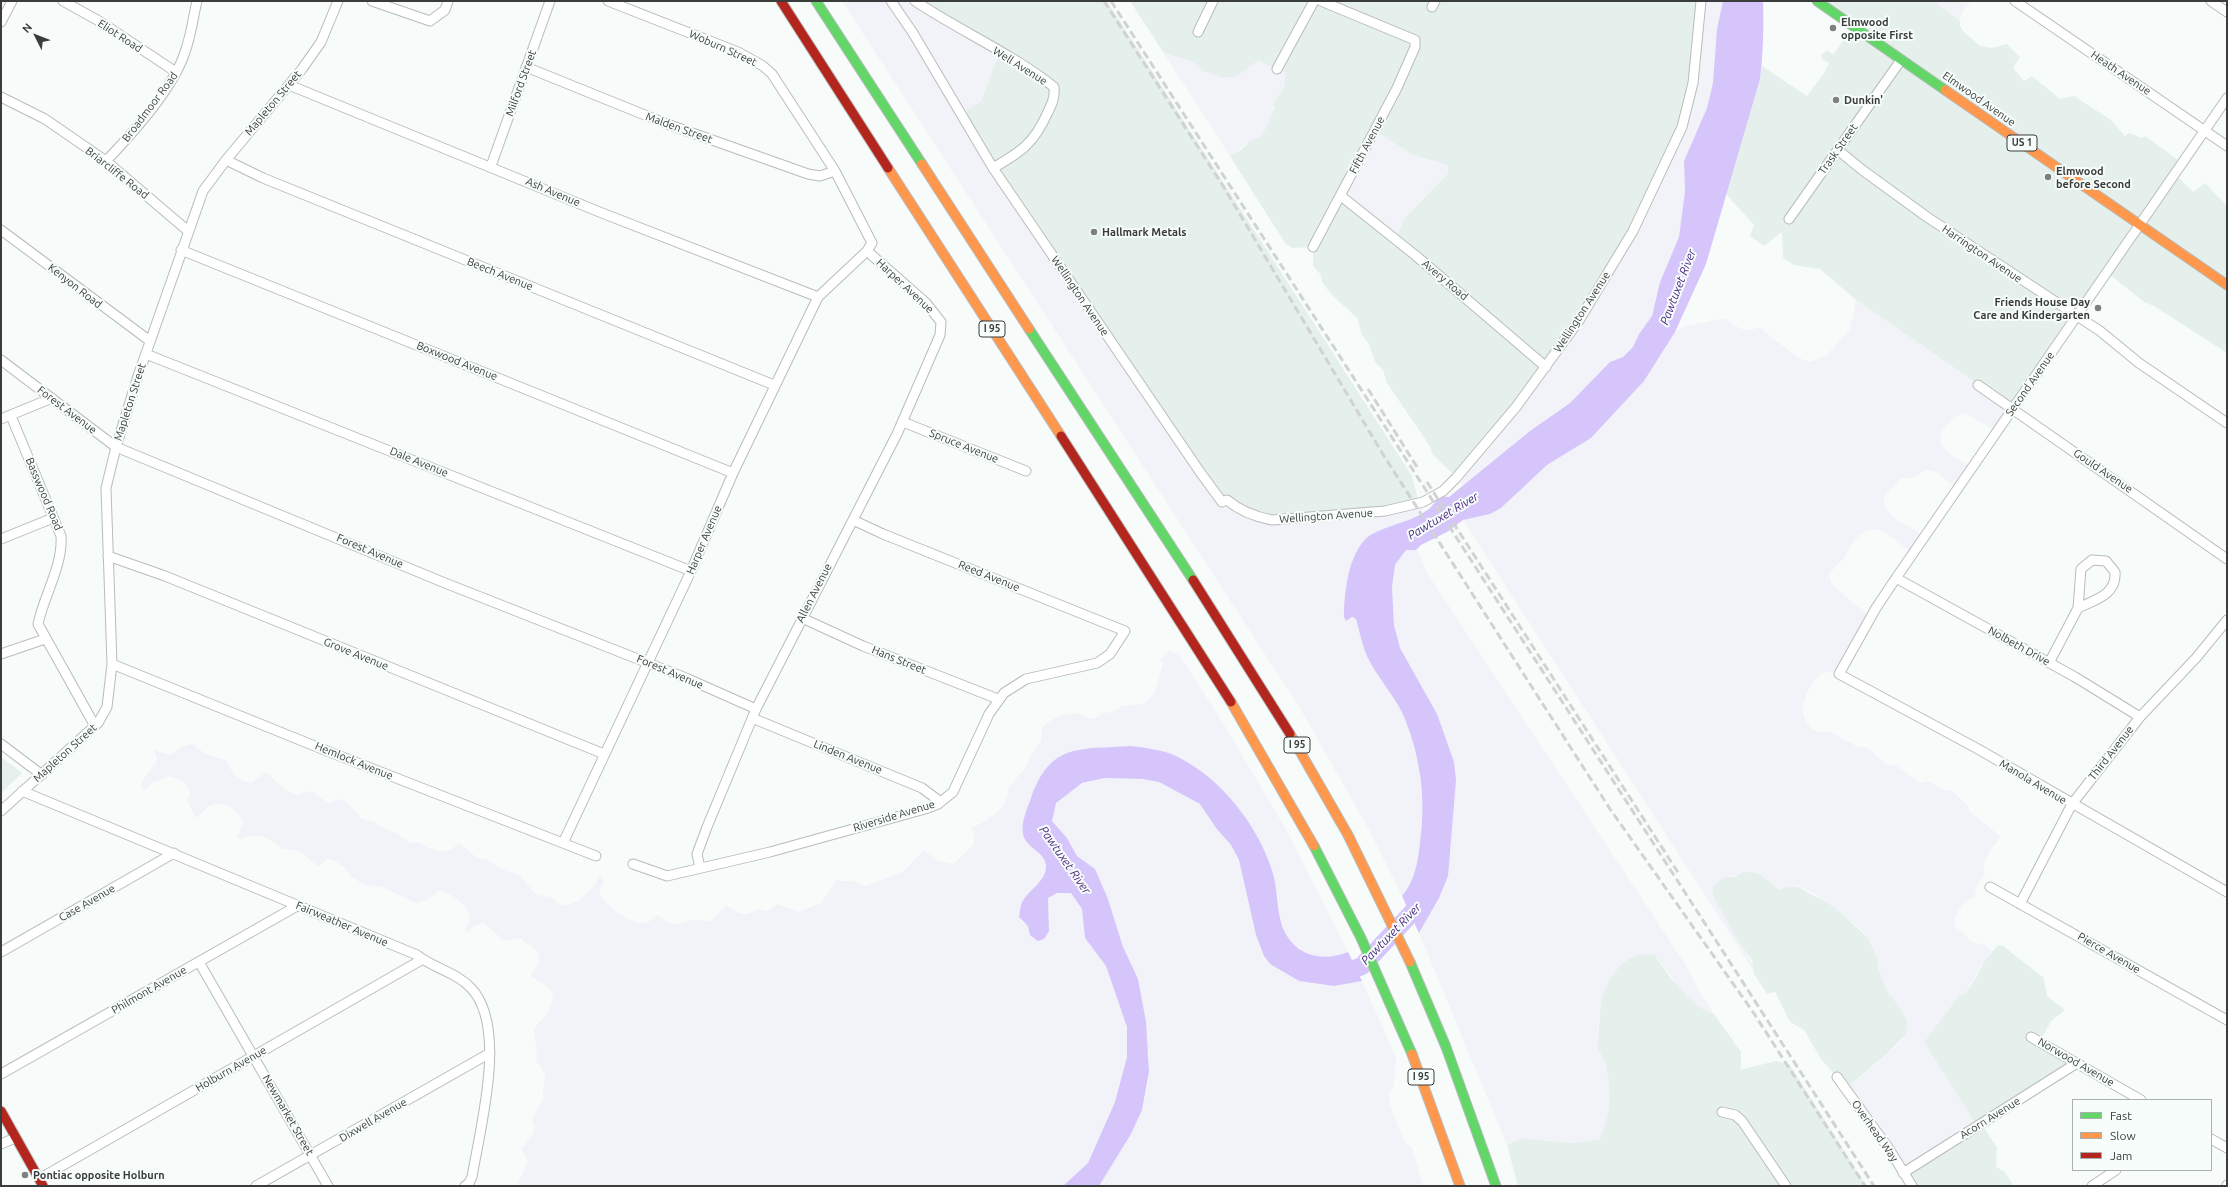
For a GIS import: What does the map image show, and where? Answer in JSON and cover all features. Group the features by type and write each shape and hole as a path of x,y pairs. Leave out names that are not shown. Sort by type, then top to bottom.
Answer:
{"main road":[{"name":"I 95","path":"781,1 1244,723 1311,838 1376,970 1419,1072 1460,1186"},
{"name":"I 95","path":"816,1 1280,716 1327,798 1386,911 1448,1053 1496,1186"},
{"name":"Elmwood Avenue","path":"1817,1 2227,285"},
{"path":"1,1111 41,1182"}],"street":[{"path":"1,22 12,1"},
{"name":"Eliot Road","path":"64,1 99,21 176,72"},
{"name":"Broadmoor Road","path":"106,161 156,102 176,72 186,52 197,1"},
{"name":"Mapleton Street","path":"1,811 95,726 104,715 107,707 112,664 105,498 110,467 146,354 181,250 203,192 226,160 289,85 321,42 338,1"},
{"path":"372,1 430,21 444,10 448,1"},
{"name":"Milford Street","path":"491,166 550,1"},
{"name":"Woburn Street","path":"608,1 738,52 763,66 778,81 835,171"},
{"name":"Wellington Avenue","path":"891,1 913,33 994,168 1222,502 1227,500 1241,510 1272,520 1385,511 1423,502 1443,491 1456,478 1516,407 1546,368 1580,319 1633,231 1682,127 1693,83 1701,1"},
{"name":"Well Avenue","path":"914,1 1039,75 1054,87 1055,97 1041,129 1032,142 1019,153 994,168"},
{"path":"1198,32 1213,1"},
{"path":"1277,69 1314,1"},
{"name":"Fifth Avenue","path":"1313,247 1397,88 1415,47 1415,40 1321,1"},
{"name":"Heath Avenue","path":"2015,1 2227,146"},
{"path":"2211,1 2227,12"},
{"name":"Trask Street","path":"1789,219 1901,60"},
{"name":"Malden Street","path":"526,67 667,124 808,174 820,176 835,171"},
{"name":"Ash Avenue","path":"289,85 602,212 818,297"},
{"name":"Briarcliffe Road","path":"1,97 45,119 106,161 188,231"},
{"name":"Second Avenue","path":"1838,674 1876,608 1896,578 2227,98"},
{"name":"Harrington Avenue","path":"1838,150 1921,213 2100,331 2139,363 2227,423"},
{"name":"Beech Avenue","path":"226,160 263,178 774,385"},
{"name":"Harper Avenue","path":"563,843 691,571 733,473 774,385 818,297 867,251 872,243 835,171"},
{"name":"Avery Road","path":"1341,196 1416,255 1546,368"},
{"name":"Kenyon Road","path":"1,230 150,342"},
{"name":"Boxwood Avenue","path":"181,250 733,473"},
{"name":"Harper Avenue","path":"867,251 926,303 941,322"},
{"name":"Allen Avenue","path":"700,868 698,854 707,827 752,718 903,422 940,334 941,322"},
{"name":"Dale Avenue","path":"146,354 691,571"},
{"name":"Forest Avenue","path":"1,360 116,447 440,580 648,662 756,709"},
{"name":"Gould Avenue","path":"1978,385 2227,559"},
{"path":"1,419 52,398"},
{"name":"Basswood Road","path":"11,416 61,536 62,546 38,624 45,639 95,726"},
{"name":"Spruce Avenue","path":"903,422 1026,471"},
{"path":"1,539 53,518"},
{"name":"Reed Avenue","path":"853,520 883,534 1125,631"},
{"name":"Grove Avenue","path":"108,556 165,576 604,754"},
{"path":"2049,663 2078,608 2079,576 2081,569 2092,560 2106,561 2115,572 2114,587 2109,592 2078,608"},
{"name":"Nolbeth Drive","path":"1896,578 2049,663 2140,717"},
{"name":"Hans Street","path":"802,618 863,646 998,699"},
{"name":"Third Avenue","path":"2020,904 2072,804 2140,717 2196,658 2227,620"},
{"name":"Riverside Avenue","path":"633,864 667,876 770,852 925,809 938,804 953,792 998,699 1026,679 1097,663 1110,654 1125,631"},
{"path":"1,654 45,639"},
{"name":"Hemlock Avenue","path":"112,664 596,856"},
{"name":"Manola Avenue","path":"1838,674 1978,749 2227,892"},
{"name":"Linden Avenue","path":"752,718 922,788 938,800 938,804"},
{"path":"1,744 42,775"},
{"name":"Fairweather Avenue","path":"22,791 417,955 462,980 481,1001 490,1035 490,1053 485,1097 467,1185"},
{"name":"Case Avenue","path":"1,952 174,854"},
{"name":"Pierce Avenue","path":"1990,887 2227,1020"},
{"name":"Philmont Avenue","path":"1,1074 297,906"},
{"name":"Holburn Avenue","path":"41,1182 254,1056 423,959"},
{"name":"Newmarket Street","path":"199,962 328,1186"},
{"name":"Norwood Avenue","path":"2031,1037 2139,1099"},
{"name":"Dixwell Avenue","path":"256,1186 490,1053"},
{"name":"Acorn Avenue","path":"1903,1173 2077,1063"},
{"name":"Overhead Way","path":"1837,1077 1912,1186"},
{"path":"1722,1112 1735,1115 1742,1121 1786,1186"},
{"path":"1,1144 15,1138"},
{"path":"2212,1140 2227,1148"},
{"path":"2092,1186 2114,1171"}],"shaded area":[{"path":"842,1 912,1 966,38 998,55 981,101 961,114 1206,478 1226,499 1274,518 1420,505 1422,512 1408,521 1374,532 1347,578 1344,617 1356,619 1368,657 1374,669 1402,712 1411,734 1419,764 1423,811 1422,826 1417,863 1413,877 1402,896 1368,828 1301,710"},
{"path":"912,1 1107,1 1412,476 1419,503 1385,510 1274,518 1226,499 1213,486 960,114 981,101 998,55 966,38"},
{"path":"1130,1 1701,1 1683,123 1632,231 1546,365 1454,475 1432,454 1431,448 1387,383 1383,370 1375,362 1369,344 1362,335 1357,318 1331,294 1322,282 1321,275 1313,266 1313,247 1292,248 1285,243 1230,156 1242,149 1254,137 1275,108 1272,104 1284,88 1285,72 1266,65 1259,60 1237,77 1222,78 1205,72 1192,62 1175,58 1163,52","holes":["1378,133 1413,155 1448,165 1448,173 1404,219 1397,235"]},
{"path":"1701,1 1723,1 1717,29 1713,83 1707,108 1684,161 1685,191 1679,237 1660,282 1652,316 1639,334 1633,347 1623,357 1610,362 1570,403 1530,431 1464,486 1457,479 1513,410 1608,272 1683,123"},
{"path":"1816,1 1934,1 1960,21 1960,26 1964,32 1980,46 1992,48 2007,44 2020,57 2013,68 2024,81 2032,76 2060,99 2074,96 2111,120 2125,136 2129,133 2142,138 2145,136 2181,162 2175,174 2193,192 2205,183 2227,206 2227,353 2154,306 2144,302 2109,274 2014,407 1989,392 1856,300 1820,269 1794,265 1783,258 1782,232 1764,246 1750,236 1754,225 1726,194 1760,79 1762,66 1807,96 1824,73 1829,63 1822,59 1821,55 1827,50 1833,55 1852,28"},
{"path":"1934,1 1971,1 1961,14 1960,21"},
{"path":"1163,52 1193,62 1205,72 1213,76 1228,77 1241,74 1259,60 1266,65 1285,71 1284,88 1272,104 1275,108 1262,136 1250,142 1230,156"},
{"path":"1378,133 1413,155 1448,165 1448,173 1404,219 1397,235 1342,196"},
{"path":"1856,300 1989,392 2014,407 1998,432 1965,413 1959,415 1947,425 1940,439 1942,445 1953,456 1972,467 1958,490 1936,472 1925,470 1914,478 1902,478 1887,494 1884,500 1885,505 1892,516 1921,534 1913,554 1886,533 1870,529 1863,532 1855,540 1843,559 1831,572 1829,575 1832,585 1872,618 1841,671 1825,673 1817,677 1809,689 1803,707 1803,713 1807,723 1814,730 1819,732 1829,731 1858,747 1868,748 1886,764 1895,765 1920,783 1929,781 1943,790 1952,791 1968,806 1970,812 2001,837 1988,854 1984,870 1985,875 1976,886 1975,896 1963,904 1956,916 1955,921 1955,926 1972,942 1984,945 1992,951 1963,995 1960,994 1924,1042 1976,1125 1908,1169 1897,1161 1846,1088 1896,1047 1906,1034 1908,1028 1902,1010 1883,983 1875,952 1870,940 1847,917 1805,889 1792,886 1780,890 1759,874 1749,872 1725,876 1713,886 1712,895 1738,941 1750,958 1754,971 1463,520 1490,514 1501,508 1547,465 1591,438 1644,381 1675,332 1687,326 1725,318 1737,327 1745,330 1759,327 1798,358 1811,362 1827,355 1850,329"},
{"path":"1406,550 1417,550 1427,573 1689,970 1695,984 1714,1014 1695,1004 1680,989 1655,955 1640,955 1628,959 1619,966 1611,977 1606,989 1599,1016 1597,1047 1607,1070 1609,1079 1608,1114 1600,1139 1574,1143 1521,1138 1507,1145 1419,933 1439,898 1437,714 1400,648 1394,625 1392,587 1395,565"},
{"path":"1169,651 1180,656 1223,723 1287,831 1348,952 1337,957 1309,955 1296,947 1286,936 1280,918 1278,896 1273,874 1264,850 1244,817 1218,786 1154,749 1131,746 1092,749 1080,748 1049,765 1036,785 1025,817 1023,834 1025,840 1045,860 1047,867 1042,879 1021,904 1021,921 1028,926 1049,931 1048,898 1057,893 1071,893 1082,909 1085,938 1106,966 1127,1027 1127,1057 1115,1102 1088,1163 1063,1186 517,1186 528,1161 521,1149 533,1135 535,1127 532,1119 544,1098 543,1087 545,1076 541,1067 536,1061 537,1056 534,1029 547,1013 553,1000 549,988 530,976 540,962 538,952 520,938 504,941 484,923 475,925 467,932 465,931 469,919 468,912 462,903 444,891 440,890 427,900 416,903 383,887 365,885 350,876 345,868 335,861 328,859 318,866 306,856 294,850 283,849 263,837 252,836 240,839 237,838 243,822 233,809 224,804 214,804 208,807 196,818 187,801 190,793 187,784 171,776 153,782 145,790 142,789 142,781 157,761 154,750 170,755 183,746 192,744 207,755 226,760 233,773 243,781 252,783 266,772 284,789 297,795 311,791 328,803 343,799 362,819 375,822 385,829 395,832 410,843 421,843 428,848 442,852 452,849 459,843 477,858 488,860 502,870 518,874 537,895 551,897 563,906 581,899 590,891 601,875 604,882 600,889 601,896 614,910 635,922 646,923 657,915 671,924 679,924 692,920 711,921 726,905 742,914 759,909 767,911 777,904 799,912 821,903 837,880 853,881 865,886 903,872 924,850 937,861 953,864 973,845 975,837 971,828 990,818 1005,802 1008,789 1027,765 1030,756 1041,741 1042,727 1055,719 1066,715 1076,713 1094,719 1103,713 1113,712 1122,706 1144,704 1155,692 1163,663 1160,659"},
{"path":"1,757 22,773 1,793"},
{"path":"1105,778 1143,779 1159,782 1200,804 1216,828 1231,845 1239,860 1256,935 1264,956 1270,964 1299,981 1334,986 1362,981 1396,1057 1394,1085 1389,1094 1390,1106 1404,1141 1412,1148 1423,1186 1099,1186 1131,1134 1142,1110 1148,1085 1149,1055 1123,947 1108,899 1095,869 1077,856 1067,838 1052,821 1055,805 1061,797 1078,786"},
{"path":"1742,872 1758,872 1780,890 1787,886 1798,887 1835,907 1869,939 1877,956 1878,967 1886,988 1907,1018 1908,1029 1906,1034 1887,1054 1846,1088 1821,1059 1804,1030 1790,1022 1775,992 1767,994 1753,972 1752,960 1738,942 1712,895 1713,886 1725,876 1734,877"},
{"path":"1998,945 2003,946 2044,978 2047,996 2065,1010 2051,1021 2041,1040 2073,1060 1982,1124 1997,1148 1996,1167 2004,1171 2014,1186 1912,1186 1908,1169 1976,1125 1924,1042 1960,994 1963,995 1972,984 1983,962"},
{"path":"1643,953 1655,955 1671,979 1703,1009 1714,1014 1741,1052 1741,1067 1739,1070 1776,1061 1790,1065 1866,1186 1518,1186 1507,1145 1521,1138 1574,1143 1606,1065 1597,1047 1601,999 1609,979 1620,965 1632,956"}],"water":[{"path":"1723,1 1763,1 1763,40 1760,79 1706,264 1675,332 1644,381 1591,438 1547,465 1501,508 1490,514 1463,520 1447,532 1421,545 1416,550 1406,550 1395,565 1392,587 1394,625 1400,648 1437,714 1454,762 1456,780 1448,876 1439,898 1419,933 1402,896 1410,884 1417,863 1422,826 1422,795 1418,764 1415,749 1405,719 1398,704 1374,669 1368,657 1356,619 1352,617 1346,621 1344,617 1345,595 1350,569 1360,546 1367,538 1376,532 1423,513 1441,496 1449,497 1530,431 1570,403 1610,362 1623,357 1633,347 1639,334 1652,316 1660,282 1679,237 1685,191 1684,161 1707,108 1713,83 1717,29"},
{"path":"1131,746 1161,751 1178,757 1194,766 1210,778 1224,792 1237,806 1259,839 1273,874 1279,914 1283,929 1292,943 1299,949 1314,956 1323,957 1340,955 1348,952 1362,981 1334,986 1299,981 1270,964 1264,956 1256,935 1239,860 1231,845 1216,828 1200,804 1159,782 1143,779 1105,778 1082,783 1056,803 1052,821 1067,838 1077,856 1095,869 1108,899 1123,947 1138,979 1146,1022 1149,1072 1142,1110 1131,1134 1099,1186 1063,1186 1088,1163 1115,1102 1127,1057 1127,1027 1106,966 1085,938 1082,909 1071,893 1057,893 1048,898 1049,931 1044,939 1038,941 1030,935 1028,926 1019,917 1023,900 1042,879 1046,868 1044,858 1025,839 1023,834 1023,825 1031,798 1039,780 1048,766 1058,758 1070,752 1083,749"}],"waterway":[{"name":"Pawtuxet River","path":"1332,973 1340,974 1362,966 1422,902 1425,895"}],"railway":[{"path":"1104,1 1223,186 1384,456 1610,809 1753,1012 1865,1186"},
{"path":"1111,1 1874,1186"},
{"path":"1368,389 1417,467"},
{"path":"1427,482 1679,874"}],"traffic: fast":[{"path":"816,1 922,164"},
{"path":"1817,1 1945,90"},
{"path":"1029,329 1193,580"},
{"path":"1314,846 1361,938 1412,1054"},
{"path":"1410,962 1446,1047 1496,1186"}],"traffic: slow":[{"path":"1945,90 2227,285"},
{"path":"922,164 1029,329"},
{"path":"888,168 1061,436"},
{"path":"1231,702 1314,846"},
{"path":"1290,734 1348,835 1410,962"},
{"path":"1412,1054 1460,1186"}],"traffic: jam":[{"path":"781,1 888,168"},
{"path":"1061,436 1231,702"},
{"path":"1193,580 1290,734"},
{"path":"1,1111 43,1186"}],"place":[{"name":"Elmwood opposite First","path":"1833,28"},
{"name":"Dunkin'","path":"1836,100"},
{"name":"Elmwood before Second","path":"2048,177"},
{"name":"Hallmark Metals","path":"1094,232"},
{"name":"Friends House Day Care and Kindergarten","path":"2098,308"},
{"name":"Pontiac opposite Holburn","path":"25,1175"}]}
